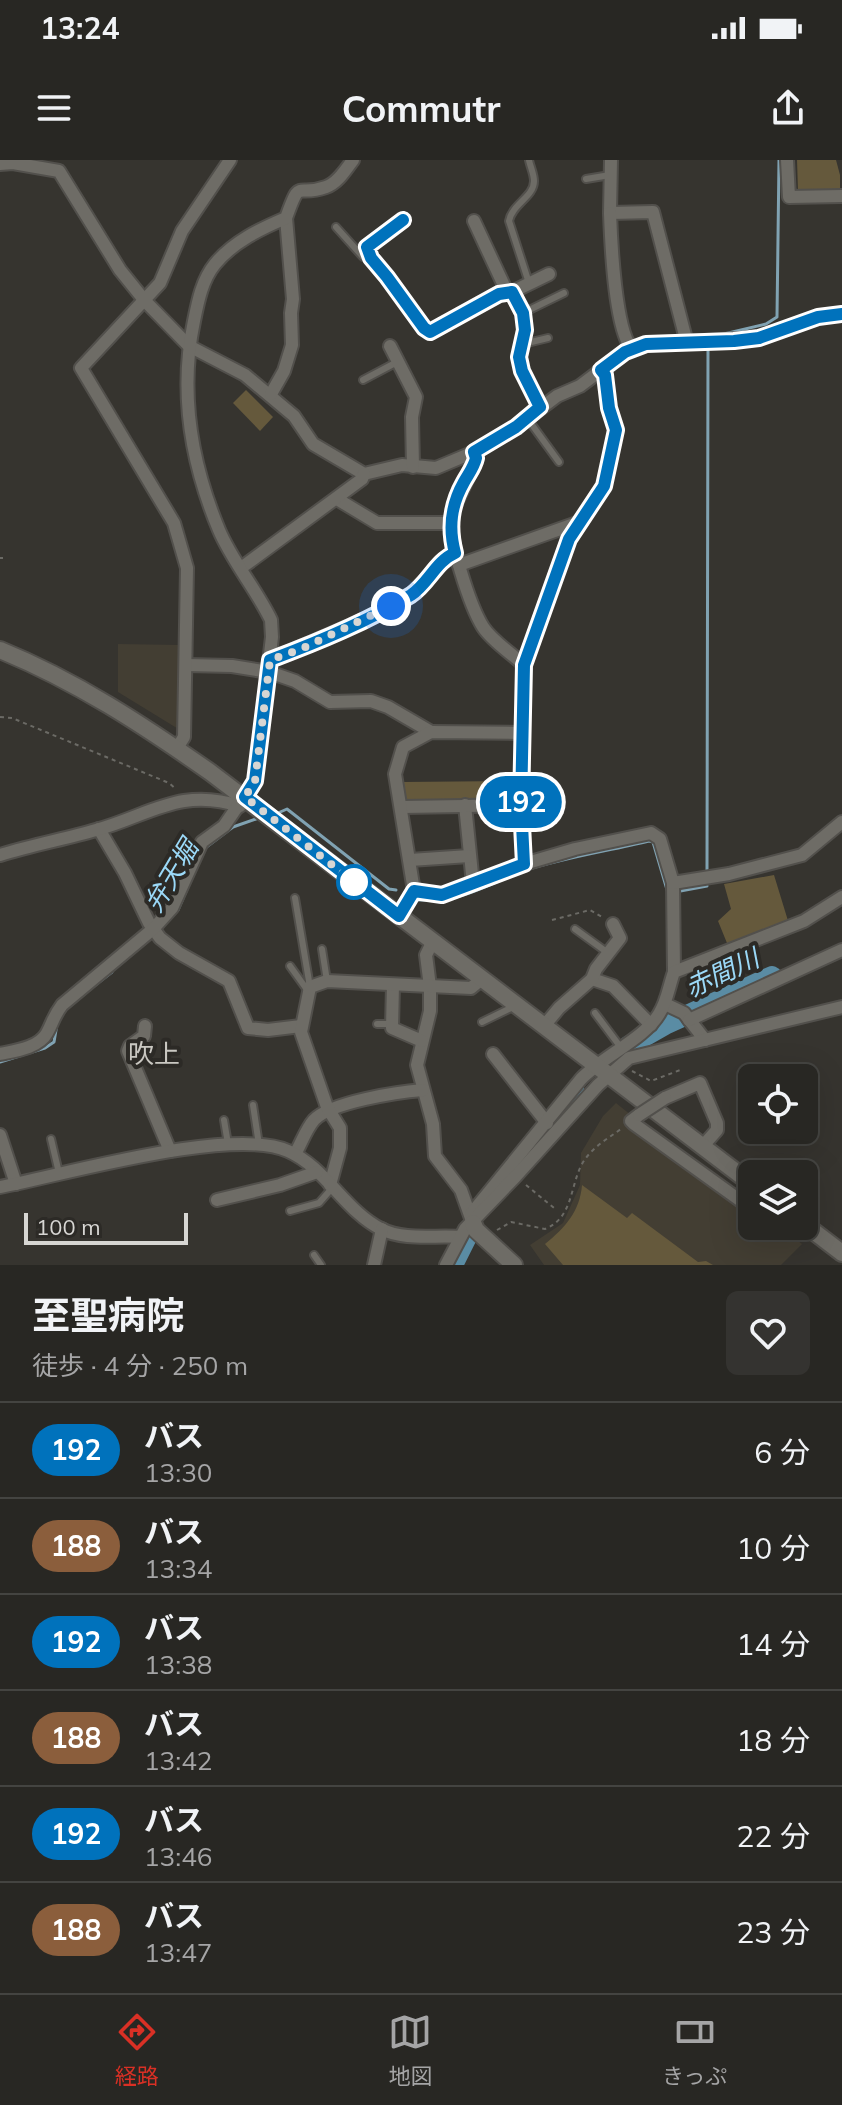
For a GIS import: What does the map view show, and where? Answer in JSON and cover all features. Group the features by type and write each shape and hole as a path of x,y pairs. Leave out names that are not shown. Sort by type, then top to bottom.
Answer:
{"street":[{"path":"177,748 184,737 187,568 174,523 81,368 145,301 164,276 182,231 230,160"},
{"path":"271,394 292,345 293,299 286,218 295,193 300,189 326,187 338,179 353,160"},
{"path":"611,160 610,213 618,302 627,343 632,349"},
{"path":"787,160 789,197 842,196"},
{"path":"9,162 28,162 59,171 120,270 189,346 245,375 271,394 294,416 313,444 364,474 402,465 436,468 474,452 540,407 580,386 632,349 646,344 759,338 818,317 842,314"},
{"path":"610,213 653,212 687,343"},
{"path":"0,1054 42,1040 51,1019 62,1005 153,929 172,908 202,842 224,826 255,781 269,666 271,620 220,532 195,459 186,380 189,346 204,284 214,266 229,250 262,228 286,218"},
{"path":"403,220 367,247 367,253 430,332 549,274"},
{"path":"474,221 523,313 525,330 519,357 522,371 540,407"},
{"path":"390,346 416,397 412,417 413,467"},
{"path":"524,864 521,805 524,665 569,539 577,523 599,498 615,444 616,430 609,408 605,375 601,370"},
{"path":"474,452 474,467 457,497 450,523 457,559 482,626 524,665"},
{"path":"241,568 337,499 364,474"},
{"path":"337,499 377,523 450,523"},
{"path":"457,559 577,523"},
{"path":"186,665 269,666 410,595 451,554 457,559"},
{"path":"0,650 93,695 177,748 243,802 483,978 738,1174"},
{"path":"269,666 330,702 371,701 431,732 522,733"},
{"path":"399,916 414,891 395,774 403,747 431,732"},
{"path":"0,855 99,829 170,802 243,802"},
{"path":"465,805 473,884"},
{"path":"402,807 521,805"},
{"path":"673,889 802,855 842,822"},
{"path":"99,829 153,929 179,953 204,970 229,981 248,1028 268,1030 301,1026"},
{"path":"414,891 442,895 524,864 575,849 651,833 660,839 673,889 674,972 665,1004 651,1025 620,1047 545,1131 472,1218 446,1265"},
{"path":"410,860 469,856"},
{"path":"674,972 804,921 842,897"},
{"path":"544,1026 592,979 620,938 613,924"},
{"path":"433,941 426,955 430,1011 417,1065 433,1124 435,1156 461,1190 476,1230 514,1265"},
{"path":"687,1017 842,950"},
{"path":"332,1186 341,1142 340,1128 329,1111 301,1026 309,989 327,981 471,988 483,978"},
{"path":"592,979 613,986 651,1025"},
{"path":"393,985 392,1028 422,1041"},
{"path":"665,1004 687,1017 705,1040"},
{"path":"602,1070 705,1040 842,1007"},
{"path":"145,1026 144,1036 128,1051 170,1151"},
{"path":"493,1054 545,1131"},
{"path":"702,1147 717,1130 717,1123 700,1083 665,1098 635,1118 738,1198"},
{"path":"295,1154 313,1121 329,1111 389,1093 423,1090"},
{"path":"0,1135 16,1184"},
{"path":"0,1187 170,1151 228,1145 274,1146 295,1154 382,1229 417,1237 460,1237"},
{"path":"217,1200 280,1185 317,1172"},
{"path":"374,1265 382,1229"},
{"path":"818,1235 842,1253"}],"lane":[{"path":"529,160 534,182 509,221 529,283"},
{"path":"586,179 612,175"},
{"path":"336,227 363,257 367,253"},
{"path":"523,313 564,293"},
{"path":"523,344 548,338"},
{"path":"363,380 399,361"},
{"path":"527,418 559,462"},
{"path":"295,898 309,989"},
{"path":"575,929 608,953"},
{"path":"322,949 327,981"},
{"path":"290,966 309,989"},
{"path":"482,1022 518,1005"},
{"path":"595,1013 620,1047 628,1064"},
{"path":"377,1024 392,1024"},
{"path":"253,1105 259,1145"},
{"path":"224,1120 228,1145"},
{"path":"51,1139 59,1173"},
{"path":"290,1211 319,1203 332,1186"},
{"path":"314,1255 321,1265"}],"path":[{"path":"0,717 12,718 169,783 190,800"},
{"path":"552,920 590,910 613,924"},
{"path":"628,1064 651,1081 683,1069"},
{"path":"488,1239 511,1222 545,1229 558,1221 590,1152 635,1118"},
{"path":"534,1191 554,1208"}],"shaded area":[{"path":"797,160 836,160 840,192 798,192"},
{"path":"246,390 273,417 260,431 233,403"},
{"path":"118,644 180,645 180,730 118,692"},
{"path":"515,781 515,797 511,801 410,802 403,795 402,782"},
{"path":"774,875 789,924 729,948 718,921 731,909 724,884"},
{"path":"616,1103 631,1115 624,1121 629,1127 738,1205 738,1240 797,1240 802,1244 781,1265 544,1265 530,1245 563,1223 580,1185 581,1153 603,1116"},
{"path":"582,1185 627,1218 632,1213 698,1262 706,1261 713,1265 563,1265 545,1244 570,1218"}],"waterway":[{"path":"724,334 766,324 777,317 779,160"},
{"path":"707,872 708,346"},
{"name":"弁天堀","path":"278,813 287,809 389,889 396,890"},
{"name":"弁天堀","path":"205,848 233,827 256,819"},
{"name":"弁天堀","path":"443,900 465,895 541,865 649,841 653,842 668,893"},
{"name":"弁天堀","path":"178,910 194,873"},
{"name":"弁天堀","path":"675,892 707,886 706,882"},
{"name":"弁天堀","path":"419,900 435,900"},
{"name":"弁天堀","path":"94,986 112,972"},
{"name":"赤間川","path":"628,1046 665,1025 772,976"},
{"name":"弁天堀","path":"0,1062 45,1048 54,1042 57,1024"},
{"name":"赤間川","path":"523,1159 575,1093"},
{"name":"赤間川","path":"453,1265 468,1235"}],"bus line":[{"name":"192","path":"403,220 367,247 367,253 430,332 499,294 512,292 523,313 525,330 519,357 522,371 540,407 516,427 474,452 474,467 463,483 451,516 455,553 433,571 418,590 372,616 270,660 255,781 245,797 399,916 414,891 442,895 524,864 521,805 524,665 569,539 577,523 599,498 615,444 616,430 605,390 605,375 601,370 625,352 646,344 759,338 818,317 842,314"}],"district":[{"name":"吹上","path":"154,1054"}],"route":[{"path":"354,882 245,797 255,781 270,660 301,649 391,606"}]}
